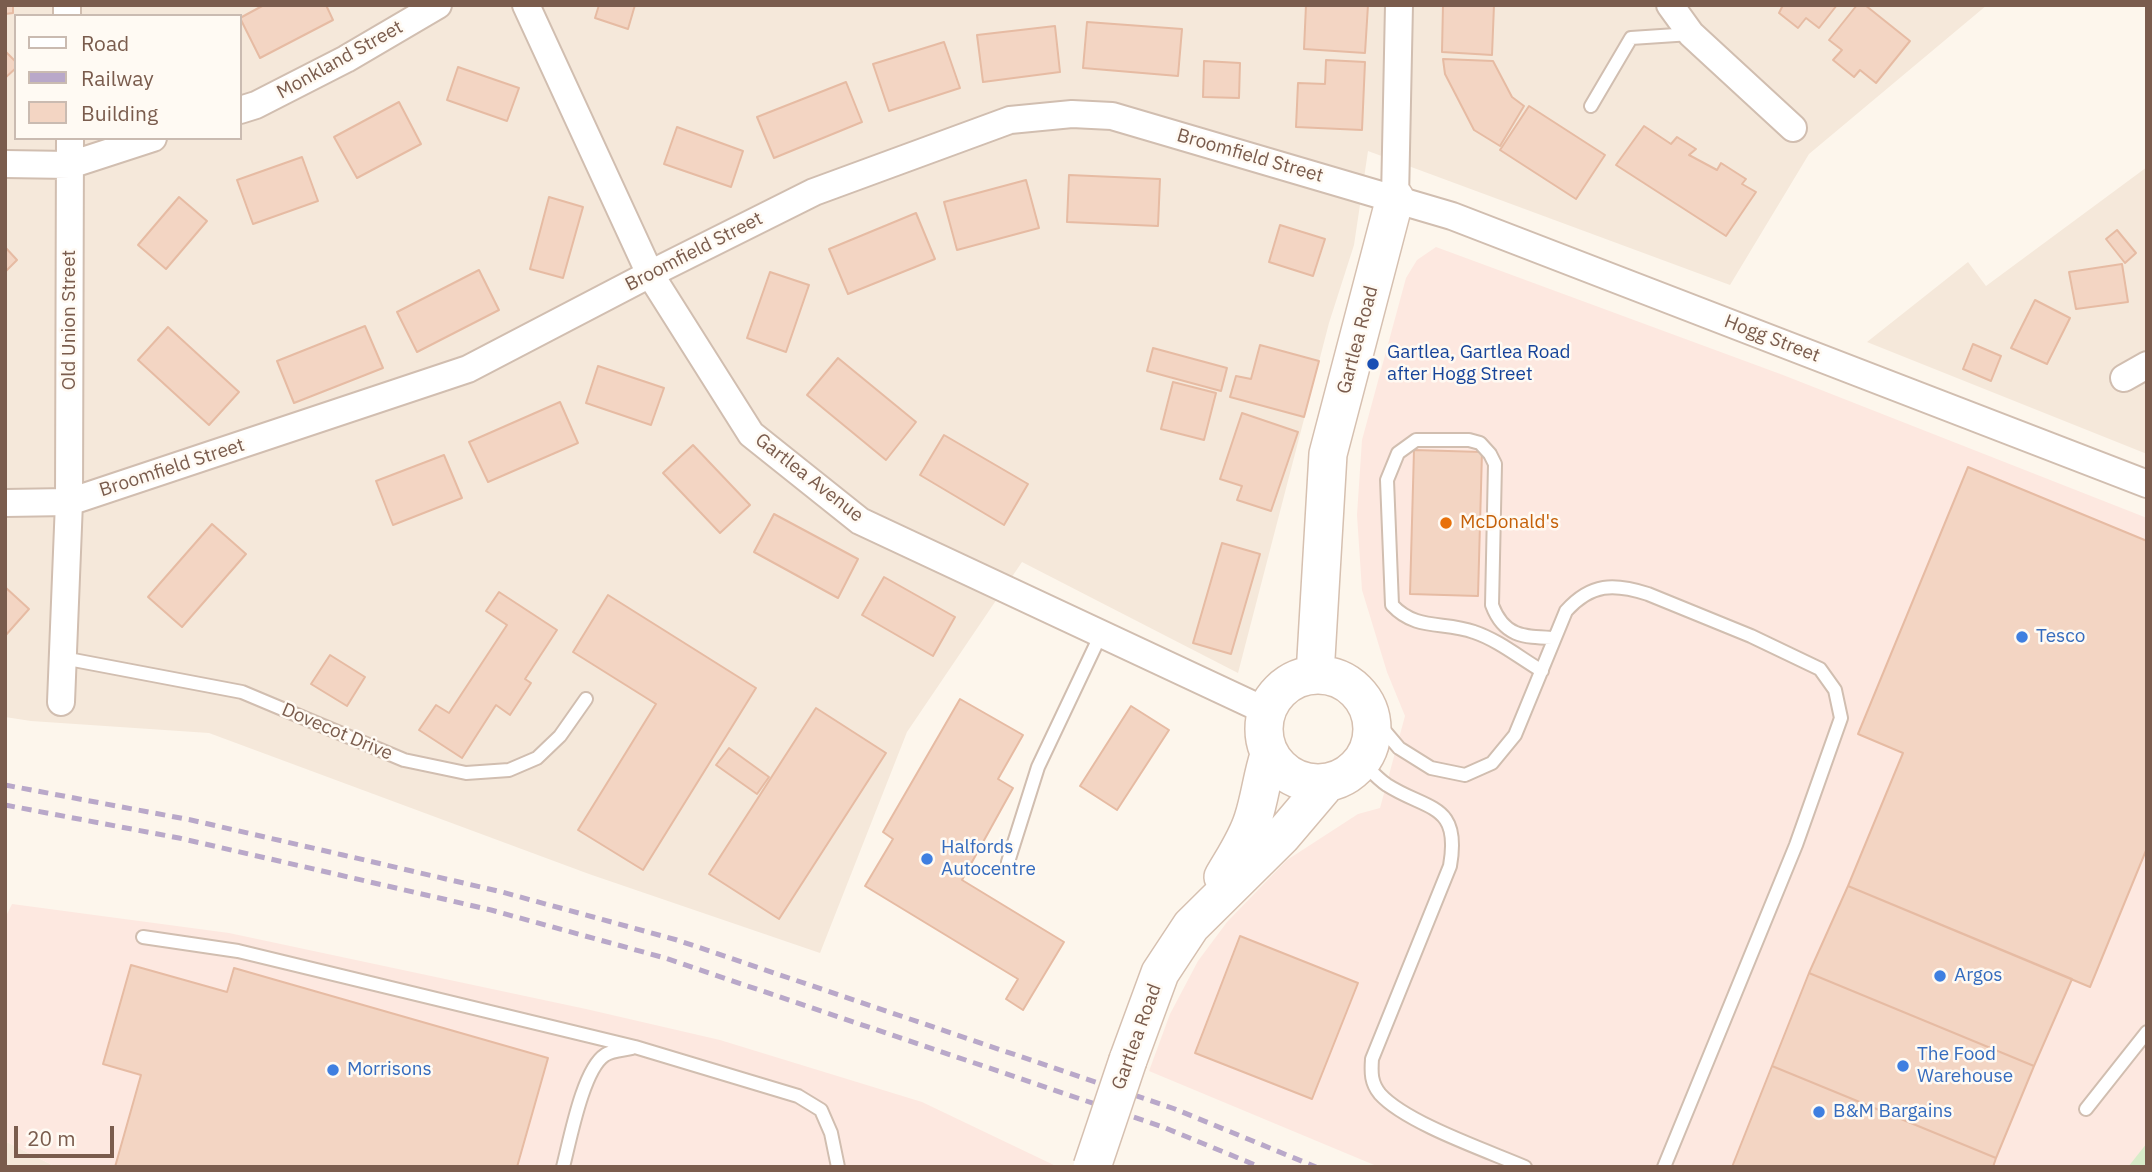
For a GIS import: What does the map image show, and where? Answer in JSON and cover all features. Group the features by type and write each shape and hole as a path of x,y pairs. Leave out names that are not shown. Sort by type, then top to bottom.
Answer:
{"street":[{"name":"Monkland Street","path":"242,109 256,105 346,59 438,5"},
{"name":"Gartlea Avenue","path":"526,5 650,274 751,434 860,520 1266,711"},
{"name":"Gartlea Road","path":"1315,675 1328,454 1395,198 1399,5"},
{"path":"1670,5 1691,34 1793,128"},
{"name":"Broomfield Street","path":"5,503 69,502 468,369 814,192 1010,120 1072,114 1112,116 1395,198"},
{"name":"Old Union Street","path":"69,502 70,140"},
{"path":"5,164 70,165 147,140"},
{"name":"Hogg Street","path":"1395,198 1452,216 2147,484"},
{"path":"61,702 69,502"},
{"path":"1266,711 1278,692 1293,680 1315,675 1334,677 1346,682 1361,695 1371,715 1371,741 1362,762"},
{"name":"Gartlea Road","path":"1092,1167 1160,973 1200,917 1244,842 1254,818 1261,779 1269,755 1264,736 1266,711"},
{"path":"1269,755 1285,773 1306,783 1327,783"},
{"name":"Gartlea Road","path":"1200,917 1282,836 1327,783 1348,776 1362,762"}],"lane":[{"path":"1591,106 1631,38 1691,34"},
{"path":"1542,671 1489,638 1472,631 1415,622 1402,616 1392,605 1387,480 1398,453 1407,445 1416,440 1469,440 1480,443 1490,454 1494,464 1492,605 1497,617 1514,633 1527,638 1554,638"},
{"path":"1371,715 1399,747 1431,768 1465,775 1492,763 1515,734 1566,611 1579,596 1604,587 1632,589 1681,606 1820,669 1835,690 1841,718 1837,732 1800,832 1664,1167"},
{"path":"1008,862 1038,767 1101,634"},
{"name":"Dovecot Drive","path":"63,658 242,692 404,760 466,773 509,770 537,758 560,736 586,699"},
{"path":"1362,762 1386,785 1439,812 1449,824 1454,843 1450,866 1372,1059 1370,1077 1380,1094 1397,1108 1426,1125 1525,1167"},
{"path":"143,937 238,951 635,1047 798,1096 821,1110 831,1133 838,1167"},
{"path":"2086,1109 2147,1032"},
{"path":"563,1167 587,1079 596,1064 607,1053 635,1047"}],"shaded area":[{"path":"5,5 1987,5 1809,154 1730,285 1368,151 1354,245 1329,323 1238,673 1022,562 907,732 820,953 589,874 209,733 5,717"},
{"path":"2147,167 2147,454 1867,342 1968,262 1986,286"},
{"path":"1436,247 1783,375 2147,518 2147,1167 1379,1167 1149,1071 1170,1014 1198,961 1227,922 1287,860 1358,814 1380,808 1405,716 1387,672 1362,590 1357,515 1362,440 1406,278 1417,260"},
{"path":"12,904 229,933 720,1040 922,1102 1058,1167 56,1167 5,1141 5,918"},
{"path":"5,1141 56,1167 5,1167"}],"green space":[{"path":"2147,1143 2147,1167 2128,1167"}],"building":[{"path":"5,5 13,5 13,13 5,14"},
{"path":"264,5 326,5 333,20 260,58 242,17"},
{"path":"599,5 635,5 628,29 595,18"},
{"path":"1306,5 1368,5 1365,53 1304,49"},
{"path":"1443,5 1494,5 1492,55 1442,52"},
{"path":"1783,5 1837,5 1819,28 1806,18 1798,28 1779,13"},
{"path":"1857,5 1865,5 1910,41 1876,83 1860,70 1854,77 1833,60 1842,50 1829,40"},
{"path":"1087,22 1182,29 1178,76 1083,68"},
{"path":"1055,26 1060,72 983,82 977,35"},
{"path":"944,42 960,88 889,111 873,64"},
{"path":"5,51 14,60 14,70 5,78"},
{"path":"1443,59 1493,61 1512,97 1524,106 1500,146 1474,130 1445,74"},
{"path":"1326,60 1365,62 1362,130 1296,127 1298,83 1325,84"},
{"path":"1204,61 1240,63 1239,98 1203,97"},
{"path":"458,67 519,88 507,121 447,100"},
{"path":"846,82 862,122 774,158 757,117"},
{"path":"399,102 421,144 357,178 334,137"},
{"path":"1529,106 1605,155 1576,199 1500,150"},
{"path":"1644,126 1671,144 1677,137 1696,149 1689,155 1717,170 1721,163 1746,179 1742,184 1756,192 1726,236 1616,165"},
{"path":"677,127 743,151 731,187 664,164"},
{"path":"302,157 318,201 253,224 237,180"},
{"path":"1069,175 1160,179 1158,226 1067,222"},
{"path":"1026,180 1039,228 957,250 944,202"},
{"path":"179,197 207,221 166,269 138,245"},
{"path":"549,197 583,207 563,278 530,269"},
{"path":"916,213 935,259 848,294 829,249"},
{"path":"1280,225 1325,239 1313,276 1269,262"},
{"path":"2117,230 2136,253 2125,263 2106,239"},
{"path":"5,247 17,260 5,272"},
{"path":"2122,264 2128,302 2076,309 2069,272"},
{"path":"479,270 499,310 417,352 397,312"},
{"path":"770,272 809,285 786,352 747,338"},
{"path":"2035,300 2070,318 2047,364 2011,348"},
{"path":"365,326 383,368 294,403 277,361"},
{"path":"168,327 239,392 209,425 138,360"},
{"path":"1973,344 2001,356 1991,381 1963,369"},
{"path":"1260,345 1319,361 1304,417 1230,397 1236,376 1251,379"},
{"path":"1153,348 1227,368 1221,391 1147,371"},
{"path":"838,358 916,422 886,460 807,395"},
{"path":"598,366 664,388 651,425 586,403"},
{"path":"1173,382 1216,393 1204,440 1161,429"},
{"path":"560,402 578,443 488,482 469,442"},
{"path":"1242,413 1298,432 1271,511 1237,500 1242,486 1220,479"},
{"path":"944,435 1028,484 1004,525 920,475"},
{"path":"693,445 750,505 720,533 663,473"},
{"name":"McDonald's","path":"1414,450 1482,452 1478,596 1410,594"},
{"path":"444,455 462,498 393,525 376,481"},
{"name":"Tesco","path":"1968,467 2147,541 2147,848 2090,987 1848,886 1903,753 1858,734"},
{"path":"774,514 858,559 838,598 754,552"},
{"path":"212,524 246,554 182,627 148,597"},
{"path":"1222,543 1260,554 1231,654 1193,643"},
{"path":"884,577 955,617 933,656 862,615"},
{"path":"5,587 29,609 5,636"},
{"path":"499,592 557,630 525,679 531,683 510,715 496,705 462,758 419,730 436,705 449,713 507,625 486,611"},
{"path":"608,595 756,688 643,870 578,830 656,704 573,652"},
{"path":"330,655 365,677 347,706 311,684"},
{"name":"Halfords Autocentre","path":"960,699 1023,735 998,779 1013,788 962,880 1064,942 1023,1010 1006,999 1018,979 865,886 893,839 883,832"},
{"path":"1131,706 1169,730 1117,810 1080,786"},
{"path":"816,708 886,753 779,919 709,874"},
{"path":"729,748 769,777 757,794 716,765"},
{"name":"Argos","path":"1848,886 2072,979 2034,1066 1809,973"},
{"path":"1240,936 1358,983 1312,1099 1195,1053"},
{"name":"Morrisons","path":"131,965 227,992 234,968 548,1058 517,1167 115,1167 141,1075 103,1064"},
{"name":"The Food Warehouse","path":"1809,973 2034,1066 1996,1158 1772,1066"},
{"name":"B&M Bargains","path":"1772,1066 1996,1158 1993,1167 1732,1167"}],"railway":[{"path":"5,785 191,820 343,855 502,892 677,940 1175,1109 1316,1167"},
{"path":"5,805 179,838 491,910 665,958 1163,1127 1260,1167"}],"place":[{"name":"Gartlea, Gartlea Road after Hogg Street","path":"1373,364"},
{"name":"McDonald's","path":"1446,523"},
{"name":"Tesco","path":"2022,637"},
{"name":"Halfords Autocentre","path":"927,859"},
{"name":"Argos","path":"1940,976"},
{"name":"The Food Warehouse","path":"1903,1066"},
{"name":"Morrisons","path":"333,1070"},
{"name":"B&M Bargains","path":"1819,1112"}]}
